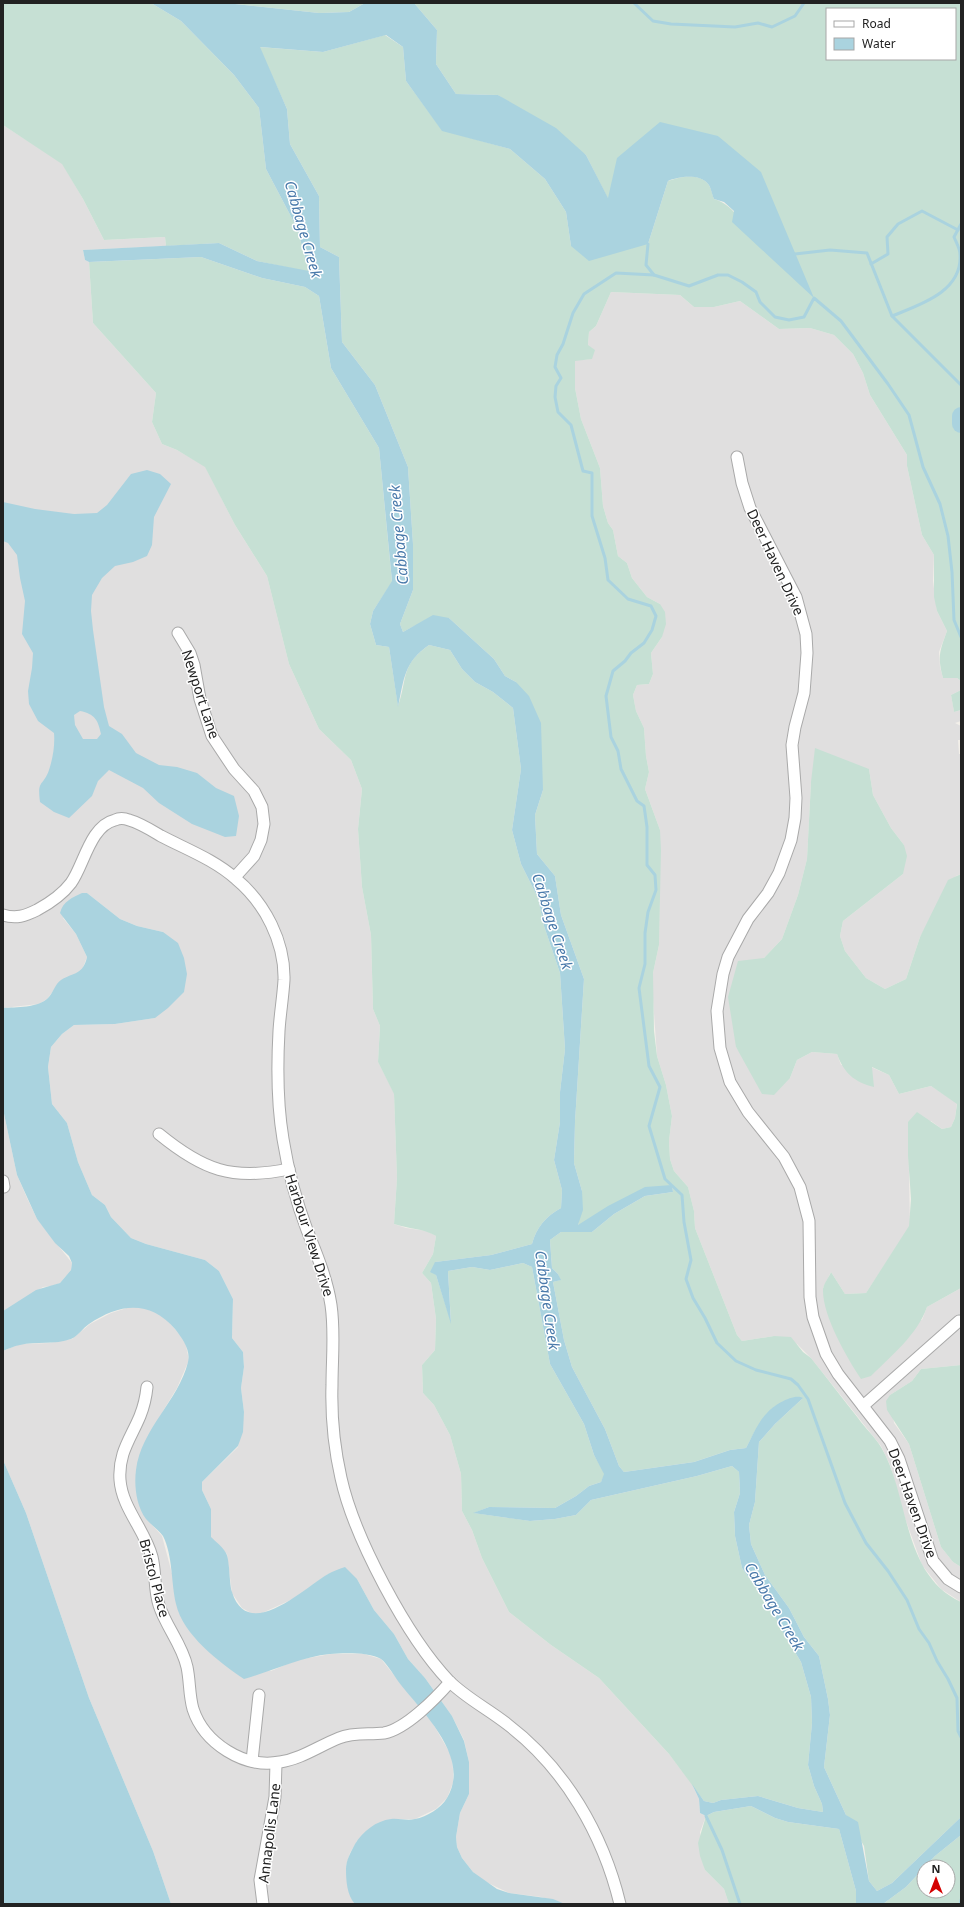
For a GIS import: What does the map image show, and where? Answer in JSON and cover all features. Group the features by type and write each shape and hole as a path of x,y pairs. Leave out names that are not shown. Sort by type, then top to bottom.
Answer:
{"street":[{"name":"Deer Haven Drive","path":"737,457 742,483 750,508 796,597 806,634 807,653 804,693 792,745 796,798 795,818 791,840 779,873 768,893 748,919 728,957 723,974 718,1005 720,1048 730,1082 738,1097 784,1157 800,1187 809,1222 810,1297 813,1317 826,1354 838,1374 890,1441 899,1459 933,1561 948,1579 961,1587"},
{"name":"Newport Lane","path":"178,633 190,653 194,665 200,699 212,736 230,764 254,792 262,811 263,832 258,848 235,877"},
{"name":"Harbour View Drive","path":"3,914 12,918 32,913 60,895 75,877 87,849 99,830 110,821 118,819 132,821 204,857 235,877 249,890 267,916 274,930 283,961 284,979 278,1063 279,1107 288,1169 296,1199 326,1279 331,1304 334,1330 332,1419 335,1450 342,1484 350,1509 366,1546 389,1592 428,1655 450,1682 527,1741 563,1781 578,1803 598,1838 615,1882 620,1904"},
{"path":"159,1134 193,1159 221,1170 250,1175 288,1169"},
{"path":"863,1406 959,1321"},
{"name":"Bristol Place","path":"147,1388 145,1404 123,1453 120,1479 122,1493 147,1543 152,1557 159,1605 183,1653 187,1667 193,1708 198,1721 206,1733 220,1747 236,1756 252,1761 276,1763 294,1758 342,1737 354,1734 384,1733 405,1723 440,1694 450,1682"},
{"path":"252,1761 259,1695"},
{"name":"Annapolis Lane","path":"263,1904 260,1880 275,1797 276,1763"}],"shaded area":[{"path":"3,125 62,163 104,240 165,237 166,246 83,250 85,260 89,262 93,323 156,393 152,422 162,444 177,450 205,466 235,525 267,576 289,664 319,729 351,760 362,789 358,829 362,887 371,935 373,1009 380,1026 378,1062 394,1093 397,1178 394,1224 406,1228 427,1231 436,1236 433,1254 422,1273 431,1283 436,1319 435,1350 422,1365 423,1393 434,1405 450,1435 461,1474 462,1511 472,1530 482,1558 509,1612 551,1645 599,1678 669,1754 692,1784 699,1799 700,1813 706,1816 700,1832 705,1870 724,1889 729,1904 565,1904 541,1897 509,1893 484,1881 473,1872 462,1858 457,1847 456,1837 460,1813 469,1794 469,1762 464,1740 452,1716 425,1678 408,1659 394,1634 374,1610 357,1579 328,1574 295,1598 260,1614 253,1614 242,1608 232,1593 227,1554 211,1538 211,1509 202,1490 202,1482 238,1447 244,1412 241,1388 244,1367 243,1352 232,1338 233,1299 219,1271 205,1260 146,1244 131,1238 111,1217 105,1205 92,1195 78,1162 67,1123 52,1104 48,1067 51,1047 62,1034 74,1025 115,1024 155,1018 163,932 137,926 120,919 87,893 63,918 76,934 87,957 82,970 76,975 64,979 47,999 39,1004 3,1008"},
{"path":"611,292 680,295 694,307 714,307 740,301 779,329 810,328 834,335 853,354 863,373 870,395 907,455 907,466 922,535 934,555 933,581 937,611 947,631 939,652 940,667 943,678 957,678 961,681 961,690 951,695 954,712 961,710 961,721 955,723 961,726 961,740 958,740 959,754 961,754 961,874 956,876 920,937 906,979 885,989 866,978 845,951 840,936 843,921 903,874 904,845 891,828 873,795 869,769 811,782 807,859 798,895 782,939 764,958 736,1047 744,1058 790,1078 797,1060 812,1052 837,1054 841,1065 871,1067 889,1075 899,1094 931,1086 957,1103 955,1118 951,1127 942,1129 931,1121 908,1122 910,1226 866,1293 845,1294 831,1272 823,1288 922,1320 927,1307 961,1288 961,1365 921,1369 912,1381 890,1395 894,1423 909,1444 941,1547 953,1562 961,1567 961,1602 941,1589 922,1565 902,1510 891,1467 881,1446 811,1358 797,1344 774,1336 742,1341 737,1335 695,1228 694,1211 688,1187 674,1171 670,1159 669,1141 672,1116 666,1085 657,1056 653,999 653,973 659,945 660,830 645,789 649,772 644,728 636,711 633,695 637,685 649,684 653,674 651,653 662,637 660,604 647,597 632,578 627,563 618,556 613,530 608,523 603,506 600,468 581,419 575,388 575,360 592,359 588,345 589,332 596,326"},
{"path":"3,1109 17,1175 27,1198 37,1219 72,1263 71,1270 60,1283 43,1287 3,1311"},
{"path":"133,1306 155,1311 169,1322 185,1341 189,1360 177,1388 163,1411 145,1517 162,1536 186,1626 200,1642 271,1671 297,1660 331,1654 364,1654 381,1659 432,1722 451,1755 453,1783 447,1798 436,1809 415,1819 391,1819 357,1841 350,1853 346,1866 355,1904 171,1904 153,1851 89,1698 26,1513 3,1460 3,1351 20,1344 50,1343 72,1339 90,1324 111,1313"}],"green space":[{"path":"3,3 151,3 181,21 234,75 259,108 266,169 297,228 309,272 257,261 219,243 166,246 165,237 104,240 83,199 62,164 3,125"},
{"path":"226,3 365,3 349,12 319,13"},
{"path":"414,3 961,3 961,681 957,678 943,678 941,671 940,654 947,631 937,611 934,597 934,555 922,535 907,466 907,455 870,395 863,373 853,354 834,335 810,328 779,329 740,301 714,307 694,307 680,295 611,292 596,326 589,332 588,345 595,350 592,359 575,361 575,388 581,419 600,468 603,506 608,523 613,530 618,556 627,563 632,578 647,597 660,604 665,612 666,624 662,637 651,653 653,674 649,684 637,685 633,695 636,711 644,728 649,772 645,789 660,830 659,945 653,973 654,1031 657,1056 666,1085 672,1116 669,1141 670,1159 674,1171 688,1187 694,1211 695,1228 737,1335 742,1341 774,1336 791,1337 803,1352 811,1358 881,1447 890,1467 917,1554 927,1573 942,1589 961,1602 961,1817 892,1883 877,1891 869,1881 864,1846 846,1815 824,1767 830,1715 819,1656 804,1637 789,1608 765,1575 751,1544 749,1525 755,1502 759,1442 775,1424 803,1398 755,1431 746,1448 730,1450 694,1462 624,1472 619,1466 605,1429 572,1367 564,1340 553,1282 560,1280 558,1274 552,1268 550,1240 561,1232 592,1232 614,1214 645,1196 673,1192 672,1186 645,1188 578,1226 582,1191 574,1163 575,1122 584,979 561,915 555,876 537,854 535,815 543,790 516,682 505,676 494,659 449,618 414,626 403,632 400,624 413,590 413,544 408,467 375,385 342,342 339,257 320,247 319,196 290,144 287,109 259,47 323,52 385,35 403,47 406,81 442,130 510,149 545,179 566,212 571,246 648,244 668,181 689,176 700,178 708,184 714,199 727,205 732,210 740,220 751,239 718,136 608,199 586,155 498,95 456,94 436,64 437,30"},
{"path":"201,257 262,278 305,287 319,296 331,368 379,448 392,582 373,611 370,624 376,645 389,647 398,706 406,672 409,666 413,659 429,645 450,650 462,669 475,682 493,692 513,708 521,769 512,830 521,864 538,898 544,926 560,973 565,1049 560,1092 560,1122 554,1160 562,1190 561,1208 542,1223 532,1244 491,1255 435,1262 436,1275 451,1322 448,1271 472,1267 490,1270 523,1263 532,1267 550,1364 584,1424 594,1455 605,1474 601,1482 589,1486 576,1496 555,1508 489,1507 474,1513 530,1521 555,1519 576,1515 591,1500 697,1476 732,1466 739,1472 740,1493 734,1512 735,1536 742,1568 773,1612 780,1627 801,1662 811,1697 812,1723 808,1765 814,1786 822,1804 823,1812 798,1808 758,1796 721,1800 713,1803 704,1801 669,1754 599,1678 551,1645 509,1612 482,1558 472,1530 462,1511 461,1474 450,1435 434,1405 423,1393 422,1365 435,1350 436,1319 431,1283 422,1273 433,1254 436,1236 426,1231 394,1224 397,1178 394,1094 378,1062 380,1026 373,1009 371,935 362,887 358,829 362,789 351,760 319,729 289,664 267,576 235,525 205,467 177,450 162,444 152,422 156,393 93,323 89,262"},
{"path":"961,690 961,710 954,712 951,695"},
{"path":"815,748 869,769 873,795 891,828 904,845 907,856 903,874 843,921 840,936 845,951 866,978 885,989 906,979 920,937 948,880 961,874 961,1288 927,1307 917,1327 903,1344 871,1376 861,1379 836,1336 831,1323 824,1299 823,1289 825,1282 831,1272 845,1294 866,1293 909,1226 911,1199 908,1156 908,1122 917,1112 942,1129 951,1127 955,1118 957,1104 931,1086 899,1094 889,1075 872,1067 874,1087 867,1085 851,1076 843,1066 837,1054 812,1052 797,1060 790,1078 774,1095 762,1094 736,1047 728,997 738,961 764,958 782,939 798,895 807,859 811,782"},
{"path":"961,1365 961,1567 953,1562 941,1547 909,1444 887,1410 886,1401 890,1395 912,1381 921,1369"},
{"path":"751,1806 775,1818 788,1822 839,1829 856,1891 856,1904 729,1904 724,1889 705,1870 700,1856 698,1843 706,1816 714,1812"},
{"path":"961,1835 961,1904 883,1904 906,1887 916,1876 916,1899 956,1899 956,1859 932,1859"}],"water":[{"name":"Cabbage Creek","path":"151,3 226,3 319,13 349,12 365,3 414,3 437,30 436,64 456,94 498,95 556,128 586,155 608,198 617,158 660,122 718,136 761,172 814,298 732,222 734,211 724,202 714,199 708,184 699,178 694,177 683,177 668,181 648,244 589,261 571,246 566,212 545,179 510,149 442,131 406,81 403,47 386,35 323,52 260,47 287,109 290,144 319,196 320,247 339,257 342,342 375,385 408,467 413,544 413,590 400,624 403,632 433,615 449,618 494,659 505,676 516,682 529,696 541,723 543,790 535,815 537,854 555,876 561,915 584,979 575,1122 574,1163 582,1191 583,1210 578,1225 608,1206 645,1187 672,1185 673,1192 645,1196 614,1214 592,1232 561,1232 550,1240 552,1268 561,1280 553,1282 564,1340 572,1367 605,1429 619,1466 624,1472 694,1462 730,1450 746,1448 755,1430 770,1410 779,1403 790,1398 803,1398 775,1424 759,1442 755,1502 749,1525 751,1544 765,1575 789,1608 804,1637 819,1656 830,1715 824,1767 846,1815 858,1822 869,1881 877,1891 892,1883 916,1860 916,1876 906,1887 883,1904 856,1904 856,1891 839,1829 788,1822 775,1818 751,1806 714,1812 706,1816 700,1813 699,1799 692,1784 704,1801 713,1803 721,1800 758,1796 798,1808 823,1812 822,1804 814,1786 808,1765 812,1723 811,1697 801,1662 780,1627 773,1612 742,1568 735,1536 734,1512 740,1493 739,1472 732,1466 697,1476 591,1500 576,1515 555,1519 530,1521 473,1513 489,1507 555,1508 576,1496 589,1486 601,1482 604,1474 594,1455 584,1424 550,1364 532,1267 523,1263 490,1270 472,1267 448,1271 451,1324 436,1275 430,1272 435,1262 491,1255 532,1244 542,1223 561,1208 562,1190 554,1160 560,1122 560,1092 565,1049 560,973 544,926 538,898 521,864 512,830 521,769 513,708 493,692 475,682 462,669 450,650 429,645 414,658 406,672 398,707 389,647 376,645 370,624 373,611 392,581 379,448 331,368 319,296 305,287 262,278 201,257 89,262 85,260 83,250 219,243 257,261 309,271 297,228 266,169 259,108 234,75 181,21"},
{"path":"147,470 160,474 171,484 154,517 152,545 147,556 133,562 115,566 102,578 92,595 91,611 93,630 104,707 109,726 122,734 136,753 159,765 177,767 197,773 216,788 234,796 239,816 236,836 225,837 192,824 159,803 143,788 109,770 98,781 92,796 69,818 54,812 40,802 40,786 47,775 53,756 54,733 38,721 29,704 28,691 33,653 22,634 25,601 17,555 8,543 3,541 3,502 35,509 74,514 97,513 107,505 131,474","holes":["80,711 85,712 95,718 99,725 101,734 97,739 83,739 75,725 74,715"]},
{"path":"82,893 87,893 120,919 137,926 163,932 178,943 184,958 187,974 184,992 168,1008 155,1018 115,1024 74,1025 62,1034 51,1047 48,1067 52,1104 67,1123 78,1162 92,1195 105,1205 111,1217 131,1238 146,1244 205,1260 219,1271 233,1299 232,1338 243,1352 244,1367 241,1388 244,1412 243,1432 238,1446 202,1482 202,1490 211,1509 211,1537 223,1548 226,1553 232,1592 240,1606 250,1613 263,1612 277,1607 328,1574 345,1567 357,1579 374,1610 394,1634 408,1659 425,1678 452,1716 464,1741 469,1762 469,1794 460,1813 456,1837 457,1847 462,1858 473,1872 497,1889 509,1893 553,1899 565,1904 355,1904 350,1896 348,1888 346,1866 355,1844 362,1835 370,1827 385,1820 412,1820 420,1818 437,1809 447,1798 453,1783 453,1768 449,1752 442,1737 381,1659 363,1654 330,1654 297,1661 244,1679 203,1647 186,1626 176,1604 169,1552 163,1536 146,1519 140,1508 135,1482 139,1455 145,1441 177,1389 189,1358 185,1344 180,1336 165,1320 155,1313 145,1309 123,1309 101,1317 89,1324 71,1339 59,1342 26,1344 3,1351 3,1311 36,1290 60,1283 71,1270 72,1263 69,1256 55,1243 37,1219 17,1175 3,1109 3,1008 39,1004 50,996 61,980 77,972 83,967 87,957 76,934 60,913 63,906 71,898"},
{"path":"3,1460 26,1513 89,1698 153,1851 171,1904 3,1904"},
{"path":"961,1817 961,1835 932,1859 917,1859"}],"waterway":[{"path":"634,3 653,21 671,24 735,27 758,23 772,27 795,16 804,3"},
{"path":"871,264 888,254 887,237 898,224 922,211 958,230"},
{"path":"892,316 926,302 947,287 954,278 959,267 960,254 954,237 961,224"},
{"path":"648,244 646,265 654,275"},
{"path":"795,254 830,250 867,253 892,316 961,385"},
{"path":"961,637 954,620 952,572 948,536 940,504 923,467 909,415 841,321 814,298 804,317 789,320 775,317 760,302 756,292 742,282 728,275 718,275 689,286 654,275 616,273 584,294 573,313 563,344 557,355 555,367 561,378 556,386 555,397 558,412 571,425 583,471 592,473 592,516 605,558 608,580 628,599 651,606 656,616 652,630 644,643 631,653 625,661 613,671 606,696 611,737 618,751 621,769 637,801 644,806 647,827 647,865 655,875 656,890 648,912 645,933 645,964 639,988 649,1066 660,1087 649,1126 665,1179 682,1195 684,1222 691,1260 686,1279 693,1298 717,1343 736,1361 756,1370 791,1379 798,1385 808,1399 845,1503 866,1543 888,1571 907,1600 919,1629 929,1643 957,1698 958,1731 961,1737"},
{"path":"961,416 961,424"},
{"path":"706,1816 722,1850 740,1904"},
{"path":"960,1904 961,1900"}]}
